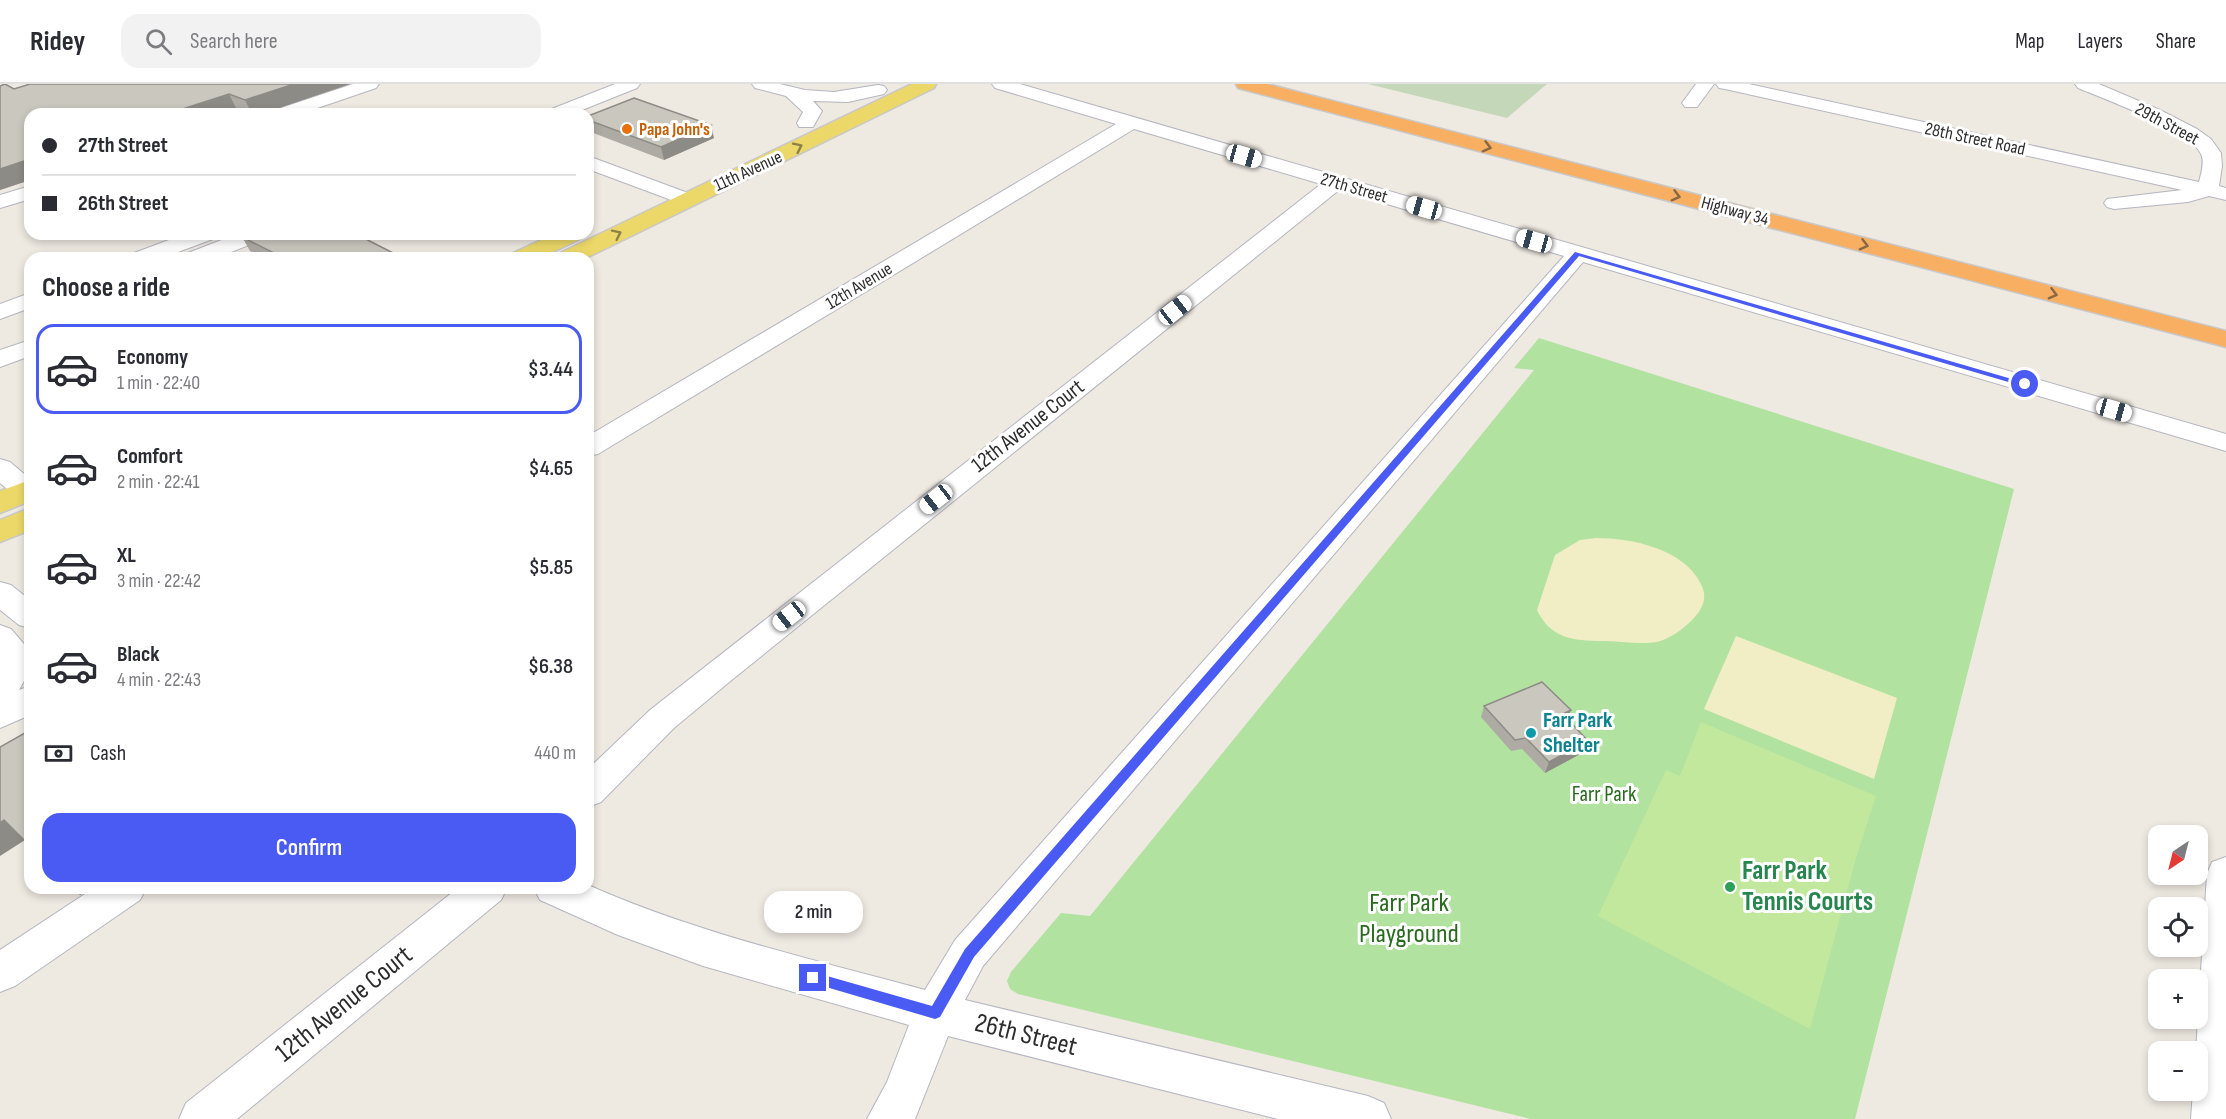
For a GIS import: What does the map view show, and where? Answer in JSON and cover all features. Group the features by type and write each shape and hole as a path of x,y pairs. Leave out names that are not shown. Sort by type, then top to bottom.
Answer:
{"highway":[{"name":"Highway 34","path":"1245,84 2226,339"},
{"name":"Highway 34","path":"1304,84 2226,320"}],"main road":[{"name":"11th Avenue","path":"594,223 643,201 689,200 927,84"},
{"name":"11th Avenue","path":"578,252 806,123 885,87"},
{"path":"534,252 559,240"},
{"path":"0,503 24,499"},
{"path":"0,532 24,504"}],"street":[{"path":"300,108 370,84"},
{"path":"571,108 631,84"},
{"path":"761,84 793,94 845,98 885,87"},
{"name":"27th Street","path":"1001,84 2226,443"},
{"path":"1691,103 1705,84"},
{"name":"28th Street Road","path":"1725,84 2217,192"},
{"name":"29th Street","path":"2084,84 2187,130 2206,144 2212,155 2217,192"},
{"path":"793,94 813,111 806,123"},
{"name":"12th Avenue","path":"594,444 1130,123"},
{"path":"594,165 665,201"},
{"path":"594,181 643,201"},
{"name":"12th Avenue Court","path":"594,786 662,719 716,674 1336,183"},
{"path":"2114,203 2217,192"},
{"path":"0,202 24,194"},
{"path":"185,252 220,247 239,240"},
{"path":"890,1119 903,1095 935,1013 969,953 1578,254"},
{"path":"0,312 24,302"},
{"path":"0,336 24,326"},
{"path":"0,359 24,349"},
{"path":"0,468 24,493"},
{"path":"0,593 24,612"},
{"path":"0,637 16,655 15,669 7,682 0,687"},
{"path":"0,715 24,702"},
{"path":"2214,1119 2226,874"},
{"path":"0,973 117,894"},
{"name":"12th Avenue Court","path":"202,1119 480,894"},
{"name":"26th Street","path":"567,894 632,923 703,948 935,1013 1368,1119"}],"green space":[{"path":"1368,84 1547,84 1507,118"},
{"name":"Farr Park","path":"1539,338 2014,489 1855,1119 1531,1119 1018,994 1010,989 1007,981 1011,972 1061,913 1090,916 1534,370 1514,368"},
{"name":"Farr Park Tennis Courts","path":"1701,722 1876,796 1856,858 1810,1029 1598,916 1666,770 1680,776"}],"sand":[{"path":"1596,538 1641,543 1670,554 1682,562 1693,572 1703,589 1704,599 1699,612 1667,639 1650,643 1572,639 1549,627 1537,610 1555,555 1580,540"},
{"path":"1736,636 1897,698 1874,779 1704,709"}],"building":[{"path":"5,84 14,89 30,84 294,84 245,100 229,94 186,108 24,108 24,161 0,169 0,86"},
{"path":"634,98 711,125 661,147 594,122 594,114"},
{"path":"248,240 368,240 391,252 272,252"},
{"name":"Farr Park Shelter","path":"1542,682 1571,710 1563,714 1588,741 1549,762 1526,738 1515,740 1484,706"},
{"path":"24,733 24,840 4,820 0,823 0,747"}],"place":[{"name":"Papa John's","path":"627,129"},
{"name":"Farr Park Shelter","path":"1531,733"},
{"name":"Farr Park Tennis Courts","path":"1730,887"}],"route":[{"path":"813,978 935,1013 969,953 1578,254 2025,384"}],"park label":[{"name":"Farr Park Playground","path":"1409,918"}]}
